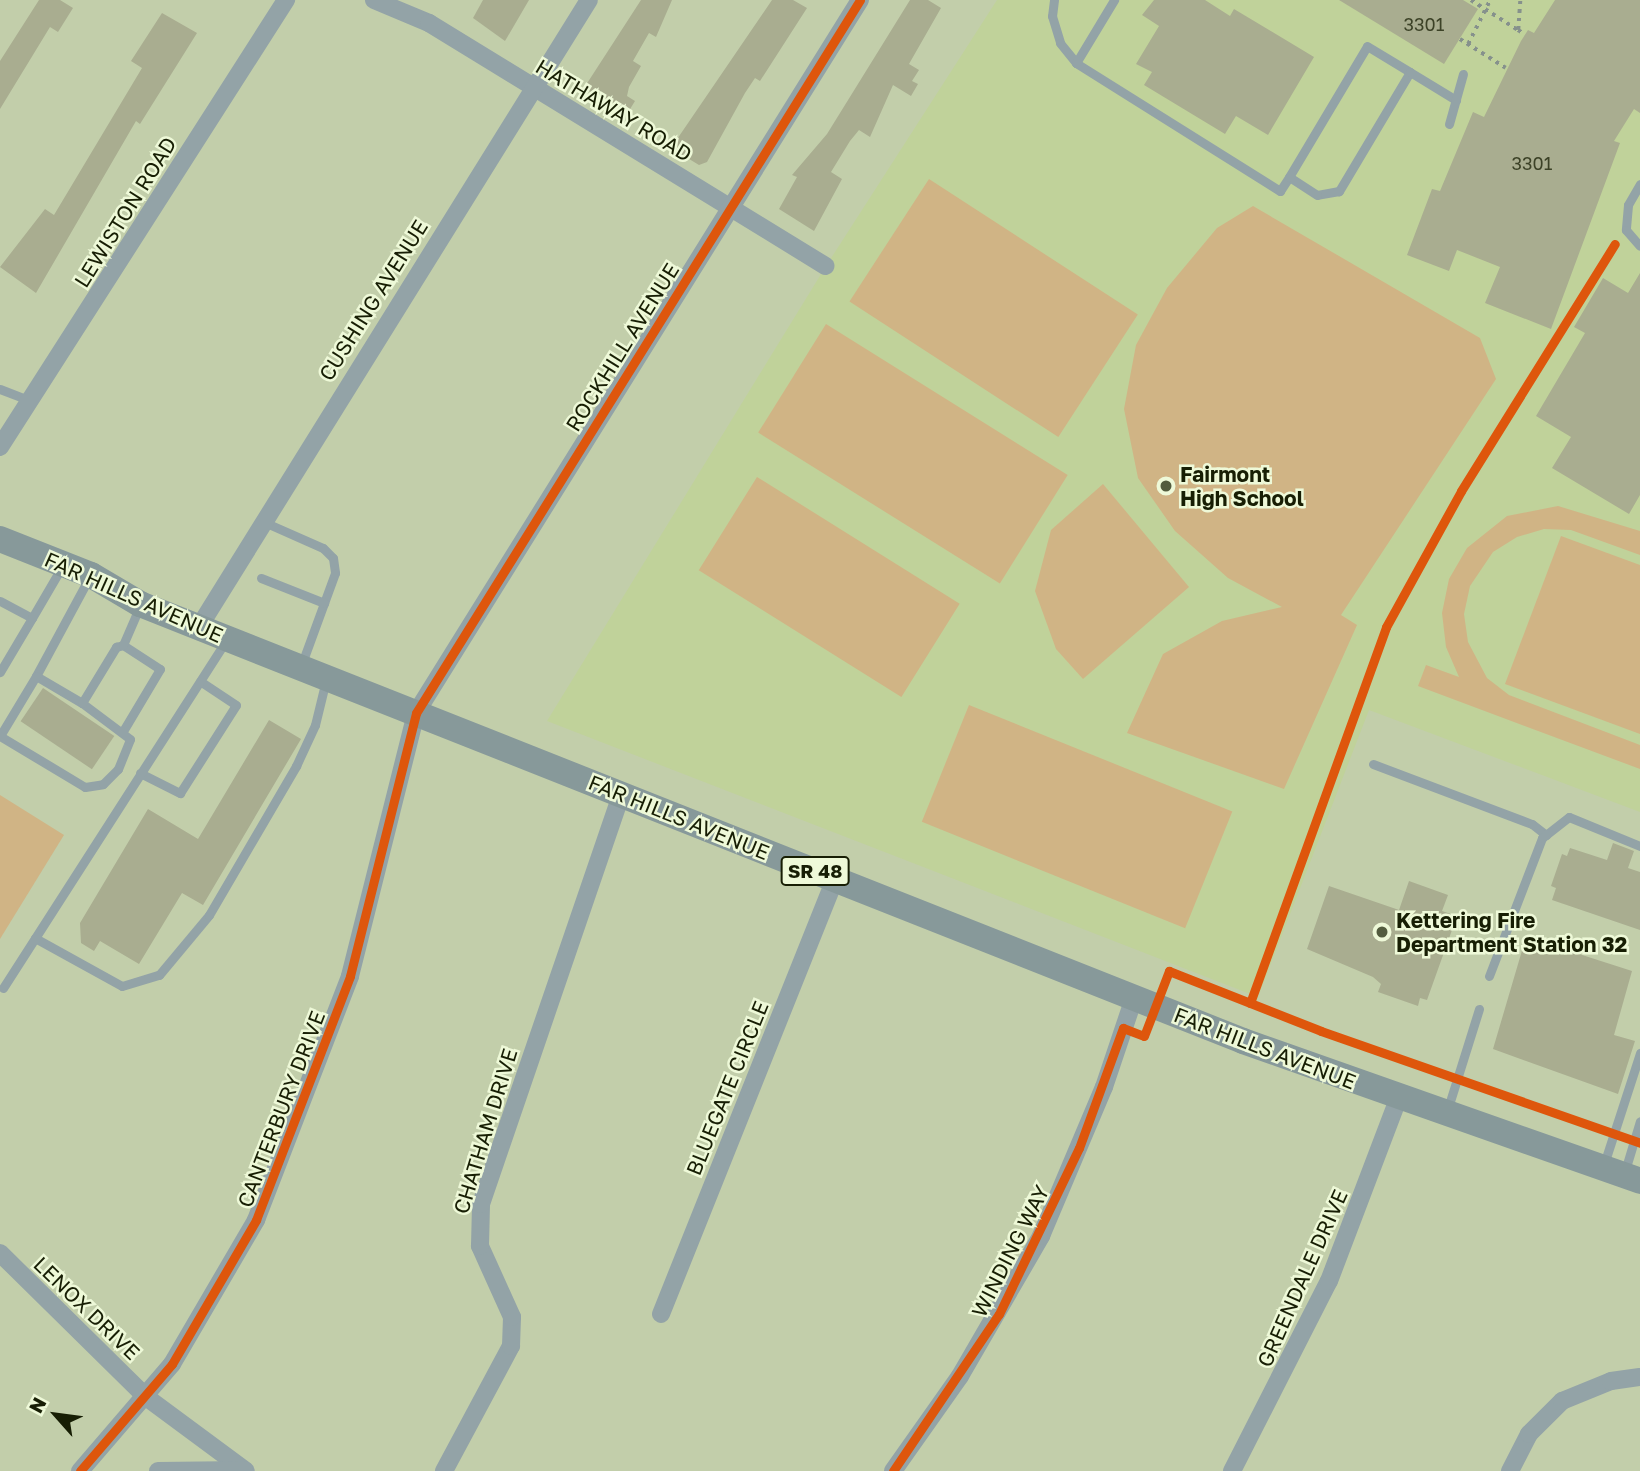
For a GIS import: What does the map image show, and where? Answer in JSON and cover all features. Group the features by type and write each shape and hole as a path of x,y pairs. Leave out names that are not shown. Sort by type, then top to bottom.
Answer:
{"main road":[{"name":"FAR HILLS AVENUE","path":"0,539 91,575 140,604 1134,998 1399,1097 1622,1175"}],"street":[{"name":"LEWISTON ROAD","path":"0,447 286,0"},
{"name":"HATHAWAY ROAD","path":"374,0 429,23 826,266"},
{"name":"CUSHING AVENUE","path":"199,627 262,521 589,0"},
{"name":"ROCKHILL AVENUE","path":"416,713 860,0"},
{"name":"CANTERBURY DRIVE","path":"80,1471 146,1397 233,1267 314,1082 368,918 404,744 416,713"},
{"name":"CHATHAM DRIVE","path":"444,1471 511,1346 512,1317 480,1245 481,1204 621,795"},
{"name":"BLUEGATE CIRCLE","path":"661,1314 835,879"},
{"name":"WINDING WAY","path":"893,1471 961,1376 1041,1236 1080,1148 1134,998"},
{"name":"GREENDALE DRIVE","path":"1232,1471 1329,1281 1399,1097"},
{"name":"LENOX DRIVE","path":"0,1253 146,1397 245,1471"},
{"path":"1510,1471 1529,1433 1562,1402 1611,1381 1640,1377"},
{"name":"LENOX DRIVE","path":"158,1471 245,1471"}],"lane":[{"path":"1054,0 1052,16 1060,43 1076,63 1280,191 1367,46 1456,100"},
{"path":"1076,63 1114,0"},
{"path":"1289,177 1317,195 1339,191 1410,72"},
{"path":"1449,124 1463,74"},
{"path":"1640,184 1628,205 1626,230 1640,246"},
{"path":"0,389 31,401"},
{"path":"262,521 323,548 333,558 335,573 300,668"},
{"path":"0,672 63,564"},
{"path":"36,676 123,731 131,747 118,769 96,789 85,787 0,736 91,575"},
{"path":"261,578 324,603"},
{"path":"0,601 32,618"},
{"path":"123,645 140,604"},
{"path":"3,988 227,638"},
{"path":"82,703 116,647 123,645 160,669 123,731"},
{"path":"35,938 107,981 122,986 143,984 159,975 209,915 296,766 315,725 327,678"},
{"path":"141,773 180,793 236,705 200,681"},
{"path":"1373,764 1532,824 1546,835"},
{"path":"1489,976 1546,835 1569,817 1640,846"},
{"path":"1446,1114 1479,1009"},
{"path":"1622,1175 1640,1053"},
{"path":"1622,1175 1640,1121"}],"path":[{"path":"1471,0 1525,34"},
{"path":"1468,44 1487,11 1490,0"},
{"path":"1518,30 1520,0"},
{"path":"1460,39 1506,68"}],"shaded area":[{"name":"Fairmont High School","path":"997,0 1640,0 1640,812 1369,710 1258,997 547,721 826,266"},
{"path":"929,179 1138,315 1058,437 849,301"},
{"path":"1253,206 1480,338 1496,379 1341,615 1357,625 1284,789 1127,733 1163,654 1222,621 1282,607 1228,578 1175,531 1138,478 1124,409 1136,345 1167,288 1217,228"},
{"path":"826,324 1068,475 1000,584 758,433"},
{"path":"757,477 960,604 901,697 699,570"},
{"path":"1103,484 1189,587 1083,679 1056,649 1035,591 1051,530"},
{"path":"1558,506 1640,531 1640,555 1571,530 1544,529 1517,537 1493,552 1470,586 1464,614 1468,642 1487,678 1509,695 1640,745 1640,769 1418,686 1426,665 1459,677 1446,647 1442,613 1449,579 1467,548 1507,516"},
{"path":"1561,536 1640,565 1640,734 1505,684"},
{"path":"969,705 1232,811 1185,928 922,822"},
{"path":"0,795 64,835 0,939"}],"building":[{"path":"39,0 60,0 73,8 58,32 50,27 0,109 0,61"},
{"path":"483,0 529,0 505,41 473,18"},
{"path":"641,0 672,0 656,37 649,33 633,61 641,66 629,87 627,96 635,101 627,114 584,88"},
{"path":"772,0 793,0 807,8 760,81 755,78 745,93 707,162 699,165 671,148"},
{"path":"910,0 928,0 941,8 909,64 919,70 912,81 918,84 911,96 893,85 870,137 859,130 850,141 831,172 842,179 814,231 779,209 797,177 792,175 827,134"},
{"path":"1154,0 1205,0 1230,16 1234,9 1314,57 1268,135 1236,116 1225,134 1144,85 1152,72 1136,64 1159,26 1142,15"},
{"path":"1339,0 1463,0 1478,9 1444,64"},
{"path":"1555,0 1640,0 1640,113 1634,109 1614,141 1620,143 1551,329 1485,303 1500,267 1457,250 1449,271 1407,255 1432,189 1440,191 1473,112 1484,117 1521,41 1528,30 1534,33"},
{"path":"162,13 197,33 140,124 136,121 36,293 0,267 45,209 54,215 142,68 131,61"},
{"path":"1640,273 1640,495 1629,514 1552,468 1571,437 1536,416 1585,333 1574,327 1603,278 1628,293"},
{"path":"43,688 114,736 92,769 21,721"},
{"path":"269,720 301,739 203,905 182,893 139,964 100,941 94,951 81,943 80,923 148,809 198,839"},
{"path":"1613,843 1634,851 1628,868 1640,872 1640,930 1552,900 1556,888 1551,886 1562,854 1567,856 1570,848 1607,860"},
{"name":"Kettering Fire Department Station 32","path":"1409,881 1448,895 1442,911 1457,916 1427,1000 1420,998 1418,1006 1378,992 1381,984 1373,977 1307,949 1329,886 1399,910"},
{"path":"1526,937 1632,971 1614,1035 1635,1041 1618,1094 1493,1049"}],"cycle path":[{"path":"80,1471 172,1364 256,1220 350,976 416,713 860,0"},
{"path":"1250,1003 1386,627 1461,491 1615,244"},
{"path":"893,1471 999,1314 1079,1148 1123,1028 1144,1036 1169,971 1321,1031 1640,1143"}],"place":[{"name":"Fairmont High School","path":"1166,486"},
{"name":"Kettering Fire Department Station 32","path":"1382,932"}]}
